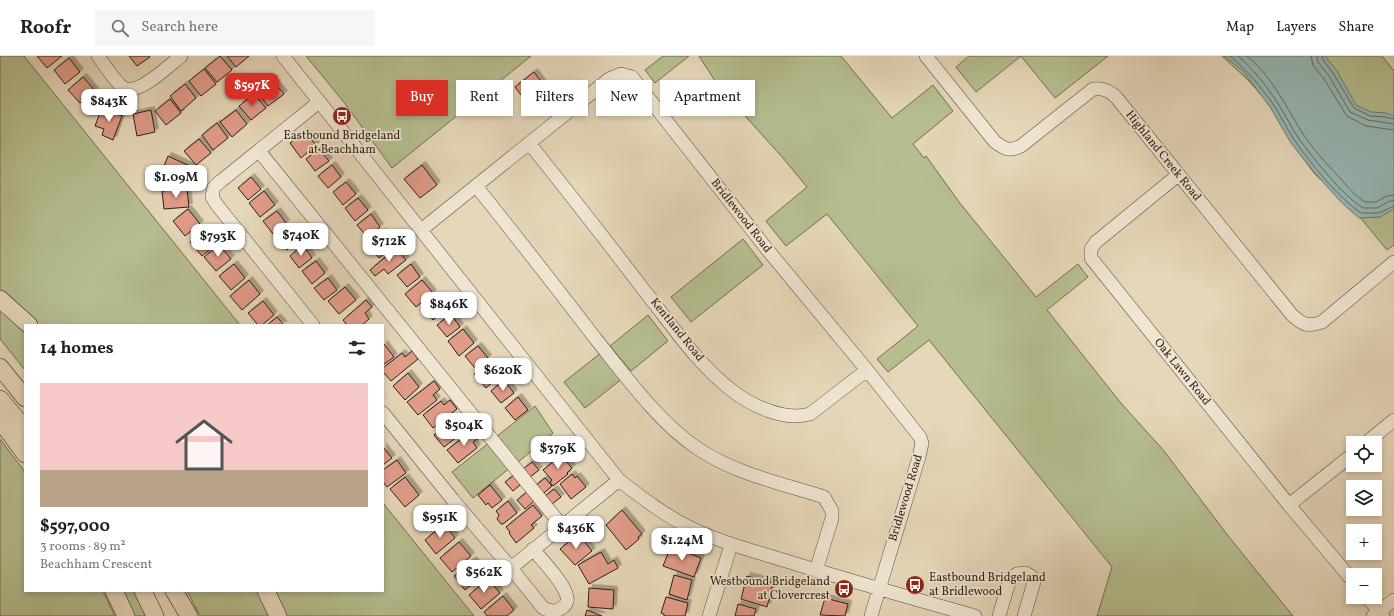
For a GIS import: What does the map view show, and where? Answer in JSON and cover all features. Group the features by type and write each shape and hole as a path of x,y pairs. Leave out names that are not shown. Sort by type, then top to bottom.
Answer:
{"main road":[{"path":"0,298 28,324"},
{"path":"0,367 24,397"},
{"path":"0,399 24,428"},
{"path":"0,420 24,453"},
{"path":"114,592 126,616"},
{"path":"143,592 155,616"},
{"path":"175,592 189,616"},
{"path":"266,592 278,616"}],"street":[{"path":"98,56 122,87 131,90 143,86 181,56"},
{"path":"283,56 619,480 644,500 688,527 732,545 816,571 975,616"},
{"name":"Highland Creek Road","path":"926,56 995,142 1004,149 1014,149 1021,146 1084,94 1093,89 1101,88 1109,91 1116,97 1292,315 1301,323 1312,326 1322,322 1394,262"},
{"name":"Bridlewood Road","path":"420,230 608,80 621,74 632,77 766,248 916,430 920,437 922,443 919,456 871,616"},
{"path":"312,324 212,197 214,187 319,102"},
{"name":"Kentland Road","path":"529,143 671,324 706,366 734,392 764,409 778,413 803,416 810,414 867,370"},
{"path":"259,151 562,526"},
{"name":"Oak Lawn Road","path":"1178,175 1096,242 1091,249 1091,258 1289,505 1346,572"},
{"path":"476,186 618,367 658,414 676,432 697,448 724,464 757,477 824,497 832,510 832,518 816,571"},
{"path":"384,414 543,608 550,611 558,611 565,605 568,599 565,589 533,549"},
{"path":"1375,436 1394,420"},
{"path":"1289,505 1346,460"},
{"path":"511,568 619,480"},
{"path":"709,616 732,545"},
{"path":"999,616 1010,579 1017,574 1025,573 1031,576 1034,582 1024,616"},
{"path":"1371,604 1378,615 1394,600"}],"green space":[{"path":"0,56 24,56 239,324 24,324 24,369 0,339"},
{"path":"306,56 531,56 501,80 456,80 457,116 392,168 343,101"},
{"path":"663,56 689,56 655,83 645,70"},
{"path":"699,56 841,56 892,118 933,85 953,111 913,144 924,158 926,156 959,202 1036,297 1078,264 1088,277 1047,310 1120,402 1164,451 1229,537 1293,616 1097,616 1112,567 929,340 888,372 877,359 918,326 827,214 786,246 766,221 807,187 745,116 755,116 755,80 714,80"},
{"path":"969,56 1021,56 976,92 956,67"},
{"path":"1021,56 1108,56 1055,98"},
{"path":"1222,56 1382,56 1394,71 1394,245 1387,250 1349,204 1330,189 1314,173 1264,98 1248,80"},
{"path":"743,239 763,265 691,322 671,297"},
{"path":"648,315 668,341 631,371 610,346"},
{"path":"602,352 623,378 585,408 564,382"},
{"path":"535,406 553,433 517,463 496,437"},
{"path":"0,439 24,471 24,592 103,592 115,616 0,616"},
{"path":"490,442 511,467 473,498 452,472"},
{"path":"384,504 474,616 200,616 188,592 384,592"},
{"path":"121,592 138,592 150,616 133,616"}],"water":[{"path":"1224,56 1325,56 1337,71 1356,105 1371,112 1386,113 1394,116 1394,209 1380,217 1359,218 1341,202 1314,172 1291,143 1270,107 1243,71"}],"building":[{"path":"37,56 62,56 47,68"},
{"path":"129,56 149,56 150,57 137,66"},
{"path":"220,56 232,70 217,82 205,68"},
{"path":"227,56 249,56 236,67"},
{"path":"69,58 80,72 65,84 54,70"},
{"path":"204,69 216,84 201,96 189,81"},
{"path":"534,72 540,80 524,80"},
{"path":"83,77 95,91 80,103 68,90"},
{"path":"272,80 284,94 268,106 257,92"},
{"path":"521,82 521,95 515,87"},
{"path":"185,84 196,98 181,111 170,96"},
{"path":"254,94 266,108 251,120 239,106"},
{"path":"170,99 181,113 166,125 155,111"},
{"path":"102,108 122,116 113,140 102,135 104,129 95,126"},
{"path":"151,110 155,132 137,136 133,114"},
{"path":"236,110 247,124 232,137 220,122"},
{"path":"217,123 228,138 213,150 202,135"},
{"path":"304,131 316,145 301,158 290,143"},
{"path":"199,139 211,153 196,165 184,151"},
{"path":"319,149 329,161 315,171 306,159"},
{"path":"168,156 194,168 187,182 162,171"},
{"path":"332,165 341,177 328,188 318,176"},
{"path":"422,165 437,185 420,198 404,179"},
{"path":"251,177 261,189 248,200 238,188"},
{"path":"346,182 356,194 343,205 333,192"},
{"path":"187,189 189,207 164,209 162,191"},
{"path":"264,191 275,205 260,217 249,203"},
{"path":"358,198 368,210 355,221 345,208"},
{"path":"188,209 200,224 185,236 173,221"},
{"path":"277,211 286,223 273,234 263,221"},
{"path":"371,214 380,227 367,237 357,225"},
{"path":"290,227 300,239 287,250 277,238"},
{"path":"205,229 217,244 202,256 190,242"},
{"path":"382,232 394,246 379,258 367,244"},
{"path":"219,245 231,259 216,271 204,257"},
{"path":"303,245 312,258 299,268 290,256"},
{"path":"396,248 406,260 388,274 384,269 375,276 370,270"},
{"path":"316,261 325,273 312,284 302,271"},
{"path":"234,264 245,278 231,290 219,276"},
{"path":"411,264 420,277 407,287 397,275"},
{"path":"328,278 337,290 324,300 314,288"},
{"path":"249,280 260,294 242,310 230,296"},
{"path":"422,280 433,293 416,307 405,294"},
{"path":"345,287 356,300 339,314 328,301"},
{"path":"436,297 446,310 433,320 423,308"},
{"path":"366,300 372,307 365,313 369,319 363,324 346,324 343,320"},
{"path":"263,301 274,315 263,324 257,324 248,313"},
{"path":"451,314 460,327 447,337 437,325"},
{"path":"277,317 283,324 268,324"},
{"path":"463,329 474,343 459,356 448,341"},
{"path":"384,344 394,357 384,364"},
{"path":"478,346 488,358 475,368 465,356"},
{"path":"412,351 418,359 391,381 384,373 384,367 402,353 405,357"},
{"path":"489,362 500,376 486,388 474,374"},
{"path":"408,373 419,387 405,400 393,386"},
{"path":"504,380 514,393 501,403 491,391"},
{"path":"434,381 440,389 433,395 437,400 418,415 407,402"},
{"path":"518,397 528,410 515,420 505,408"},
{"path":"450,400 457,409 433,428 423,415 441,401 444,405"},
{"path":"448,424 457,437 444,447 434,435"},
{"path":"474,429 480,437 473,442 477,448 458,463 447,450"},
{"path":"547,440 551,445 552,444 558,453 547,462 536,449"},
{"path":"384,448 392,458 384,464"},
{"path":"561,455 572,468 567,473 568,474 553,486 550,482 552,480 543,470"},
{"path":"397,460 406,473 387,487 384,483 384,469"},
{"path":"532,462 539,470 530,477 523,469"},
{"path":"572,474 575,478 577,476 586,487 571,499 560,484"},
{"path":"514,475 521,484 513,491 505,482"},
{"path":"405,477 419,495 405,507 390,489"},
{"path":"545,478 552,486 543,494 536,485"},
{"path":"490,485 502,500 492,508 488,503 486,505 478,495"},
{"path":"554,489 561,497 552,504 545,496"},
{"path":"527,492 534,501 525,509 517,500"},
{"path":"508,501 517,513 501,524 497,519 499,515 496,511"},
{"path":"533,505 542,516 531,525 534,528 516,543 506,527"},
{"path":"622,510 642,534 638,537 639,539 626,550 606,525"},
{"path":"444,524 455,538 436,554 425,540"},
{"path":"578,534 592,551 575,565 560,549"},
{"path":"459,542 471,556 452,572 440,558"},
{"path":"672,547 701,558 694,577 663,566"},
{"path":"601,552 608,564 614,560 618,568 589,584 578,565"},
{"path":"473,560 484,574 465,590 454,576"},
{"path":"674,575 692,580 687,600 669,594"},
{"path":"747,576 773,583 767,607 741,599"},
{"path":"488,579 500,593 481,609 469,595"},
{"path":"589,588 614,590 613,609 588,607"},
{"path":"503,596 514,610 507,616 487,616 484,612"},
{"path":"666,597 688,603 685,616 664,616 664,614 661,613"},
{"path":"825,598 848,604 845,616 820,615"},
{"path":"738,604 756,609 754,616 735,616"},
{"path":"587,610 602,616 585,616"}],"place":[{"name":"Eastbound Bridgeland at Beachham","path":"342,116"},
{"name":"Eastbound Bridgeland at Bridlewood","path":"915,585"},
{"name":"Westbound Bridgeland at Clovercrest","path":"844,589"}]}
